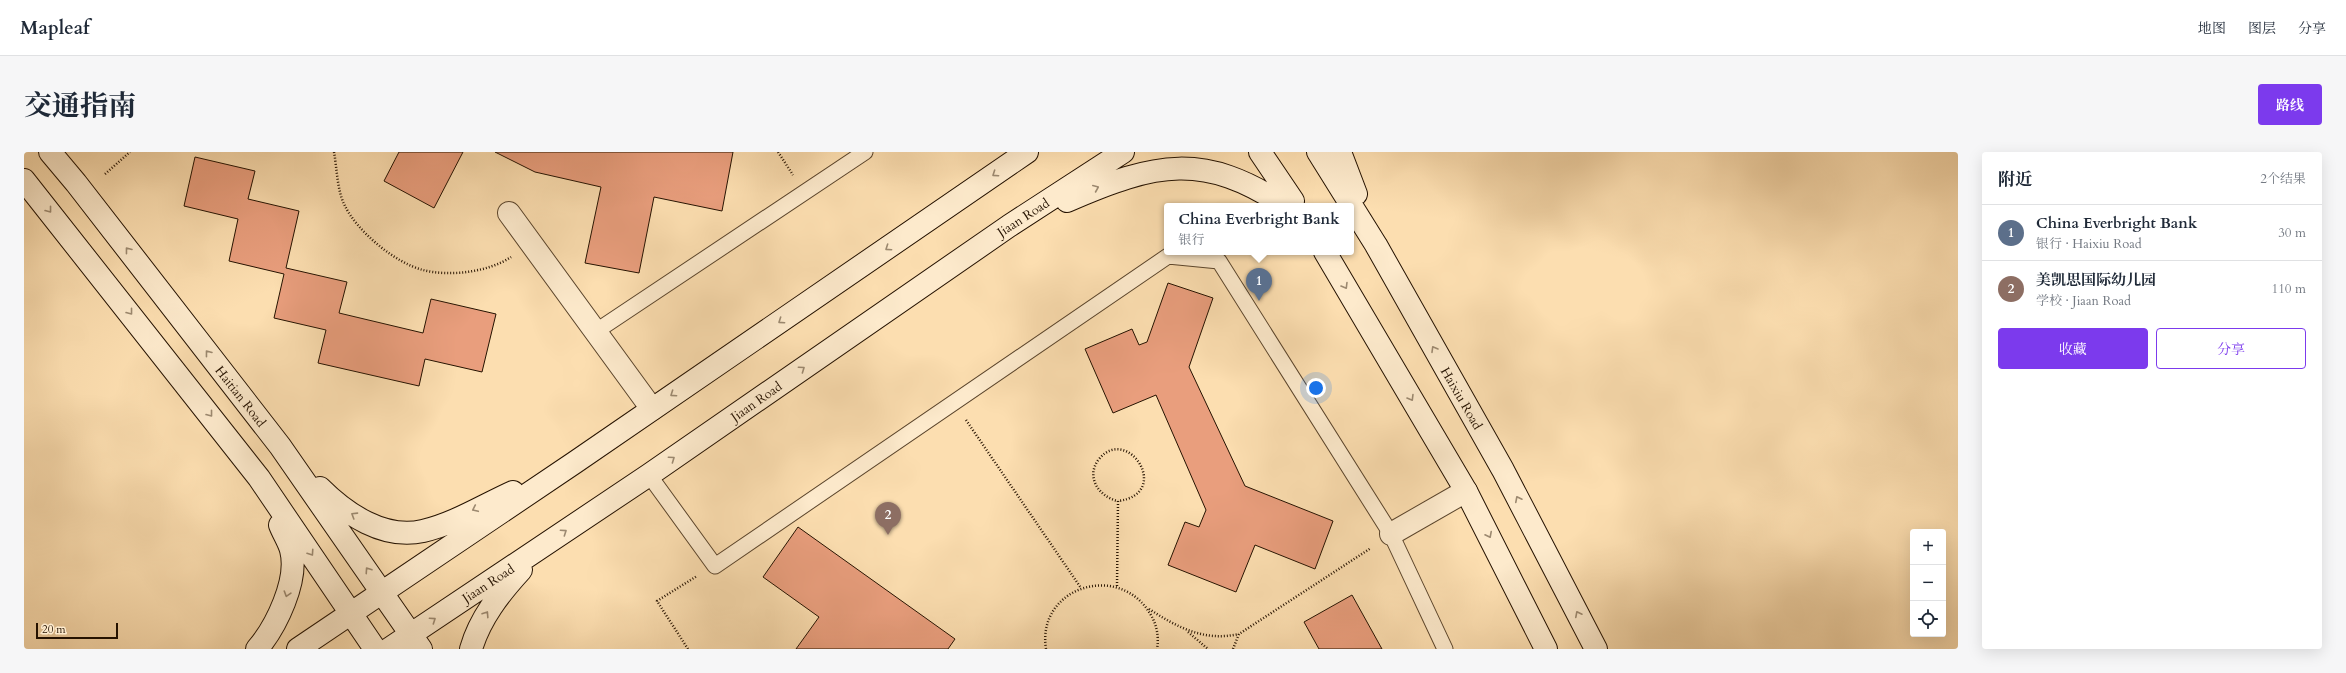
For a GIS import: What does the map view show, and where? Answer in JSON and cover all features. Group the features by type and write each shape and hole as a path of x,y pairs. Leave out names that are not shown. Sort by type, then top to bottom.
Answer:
{"main road":[{"name":"Haitian Road","path":"50,152 81,189 280,446 416,642"},
{"path":"298,649 574,463 1027,152"},
{"name":"Jiaan Road","path":"389,649 416,642 539,550 1009,226 1123,152"},
{"path":"1260,152 1294,203"},
{"name":"Haixiu Road","path":"1318,152 1350,203"},
{"path":"1340,152 1376,245"},
{"path":"1009,226 1144,167 1167,159 1188,157 1208,158 1248,174 1268,189 1282,203"},
{"path":"24,180 259,478 375,649"},
{"name":"Haixiu Road","path":"1354,210 1376,245 1504,470 1596,649"},
{"path":"509,213 652,409"},
{"path":"1327,255 1466,491 1546,649"},
{"path":"280,446 328,496 353,515 388,532 422,532 442,525 574,463"},
{"path":"257,649 282,609 291,582 291,551 259,478"},
{"path":"1391,534 1466,491"},
{"path":"471,649 482,620 494,602 539,550"}],"lane":[{"path":"595,332 865,152"},
{"path":"649,475 715,566 1168,256 1219,261 1391,534 1445,649"}],"path":[{"path":"105,174 130,152"},
{"path":"334,152 344,205 358,226 390,255 423,270 455,273 484,268 508,259 531,243"},
{"path":"778,152 804,193"},
{"path":"954,403 1081,588"},
{"path":"1121,450 1133,454 1142,464 1144,481 1134,496 1118,501 1110,499 1098,489 1094,474 1099,459 1106,454 1121,450"},
{"path":"1117,586 1118,501"},
{"path":"1186,630 1206,636 1224,637 1239,634 1391,534"},
{"path":"688,649 657,601 715,566"},
{"path":"1046,649 1046,629 1053,612 1065,598 1081,588 1099,584 1117,586 1134,595 1147,608 1186,630 1208,649"},
{"path":"1147,608 1156,624 1157,649"},
{"path":"1233,649 1239,634"}],"building":[{"path":"399,152 463,152 434,208 384,181"},
{"path":"495,152 733,152 722,211 654,197 639,273 585,263 601,187 535,172"},
{"path":"195,157 255,171 248,199 299,211 286,268 347,282 339,313 423,333 431,299 496,314 482,372 425,359 419,386 318,363 326,330 274,318 284,274 229,261 238,219 184,206"},
{"path":"1168,283 1213,298 1189,367 1245,486 1333,521 1315,569 1255,545 1236,592 1168,565 1185,522 1199,527 1206,510 1156,395 1113,413 1085,349 1132,329 1139,345 1147,342"},
{"path":"798,527 955,639 948,649 796,649 819,617 763,577"},
{"path":"1352,595 1382,649 1319,649 1304,622"}],"place":[{"name":"China Everbright Bank","path":"1259,301"},
{"name":"美凯思国际幼儿园","path":"888,535"}]}
